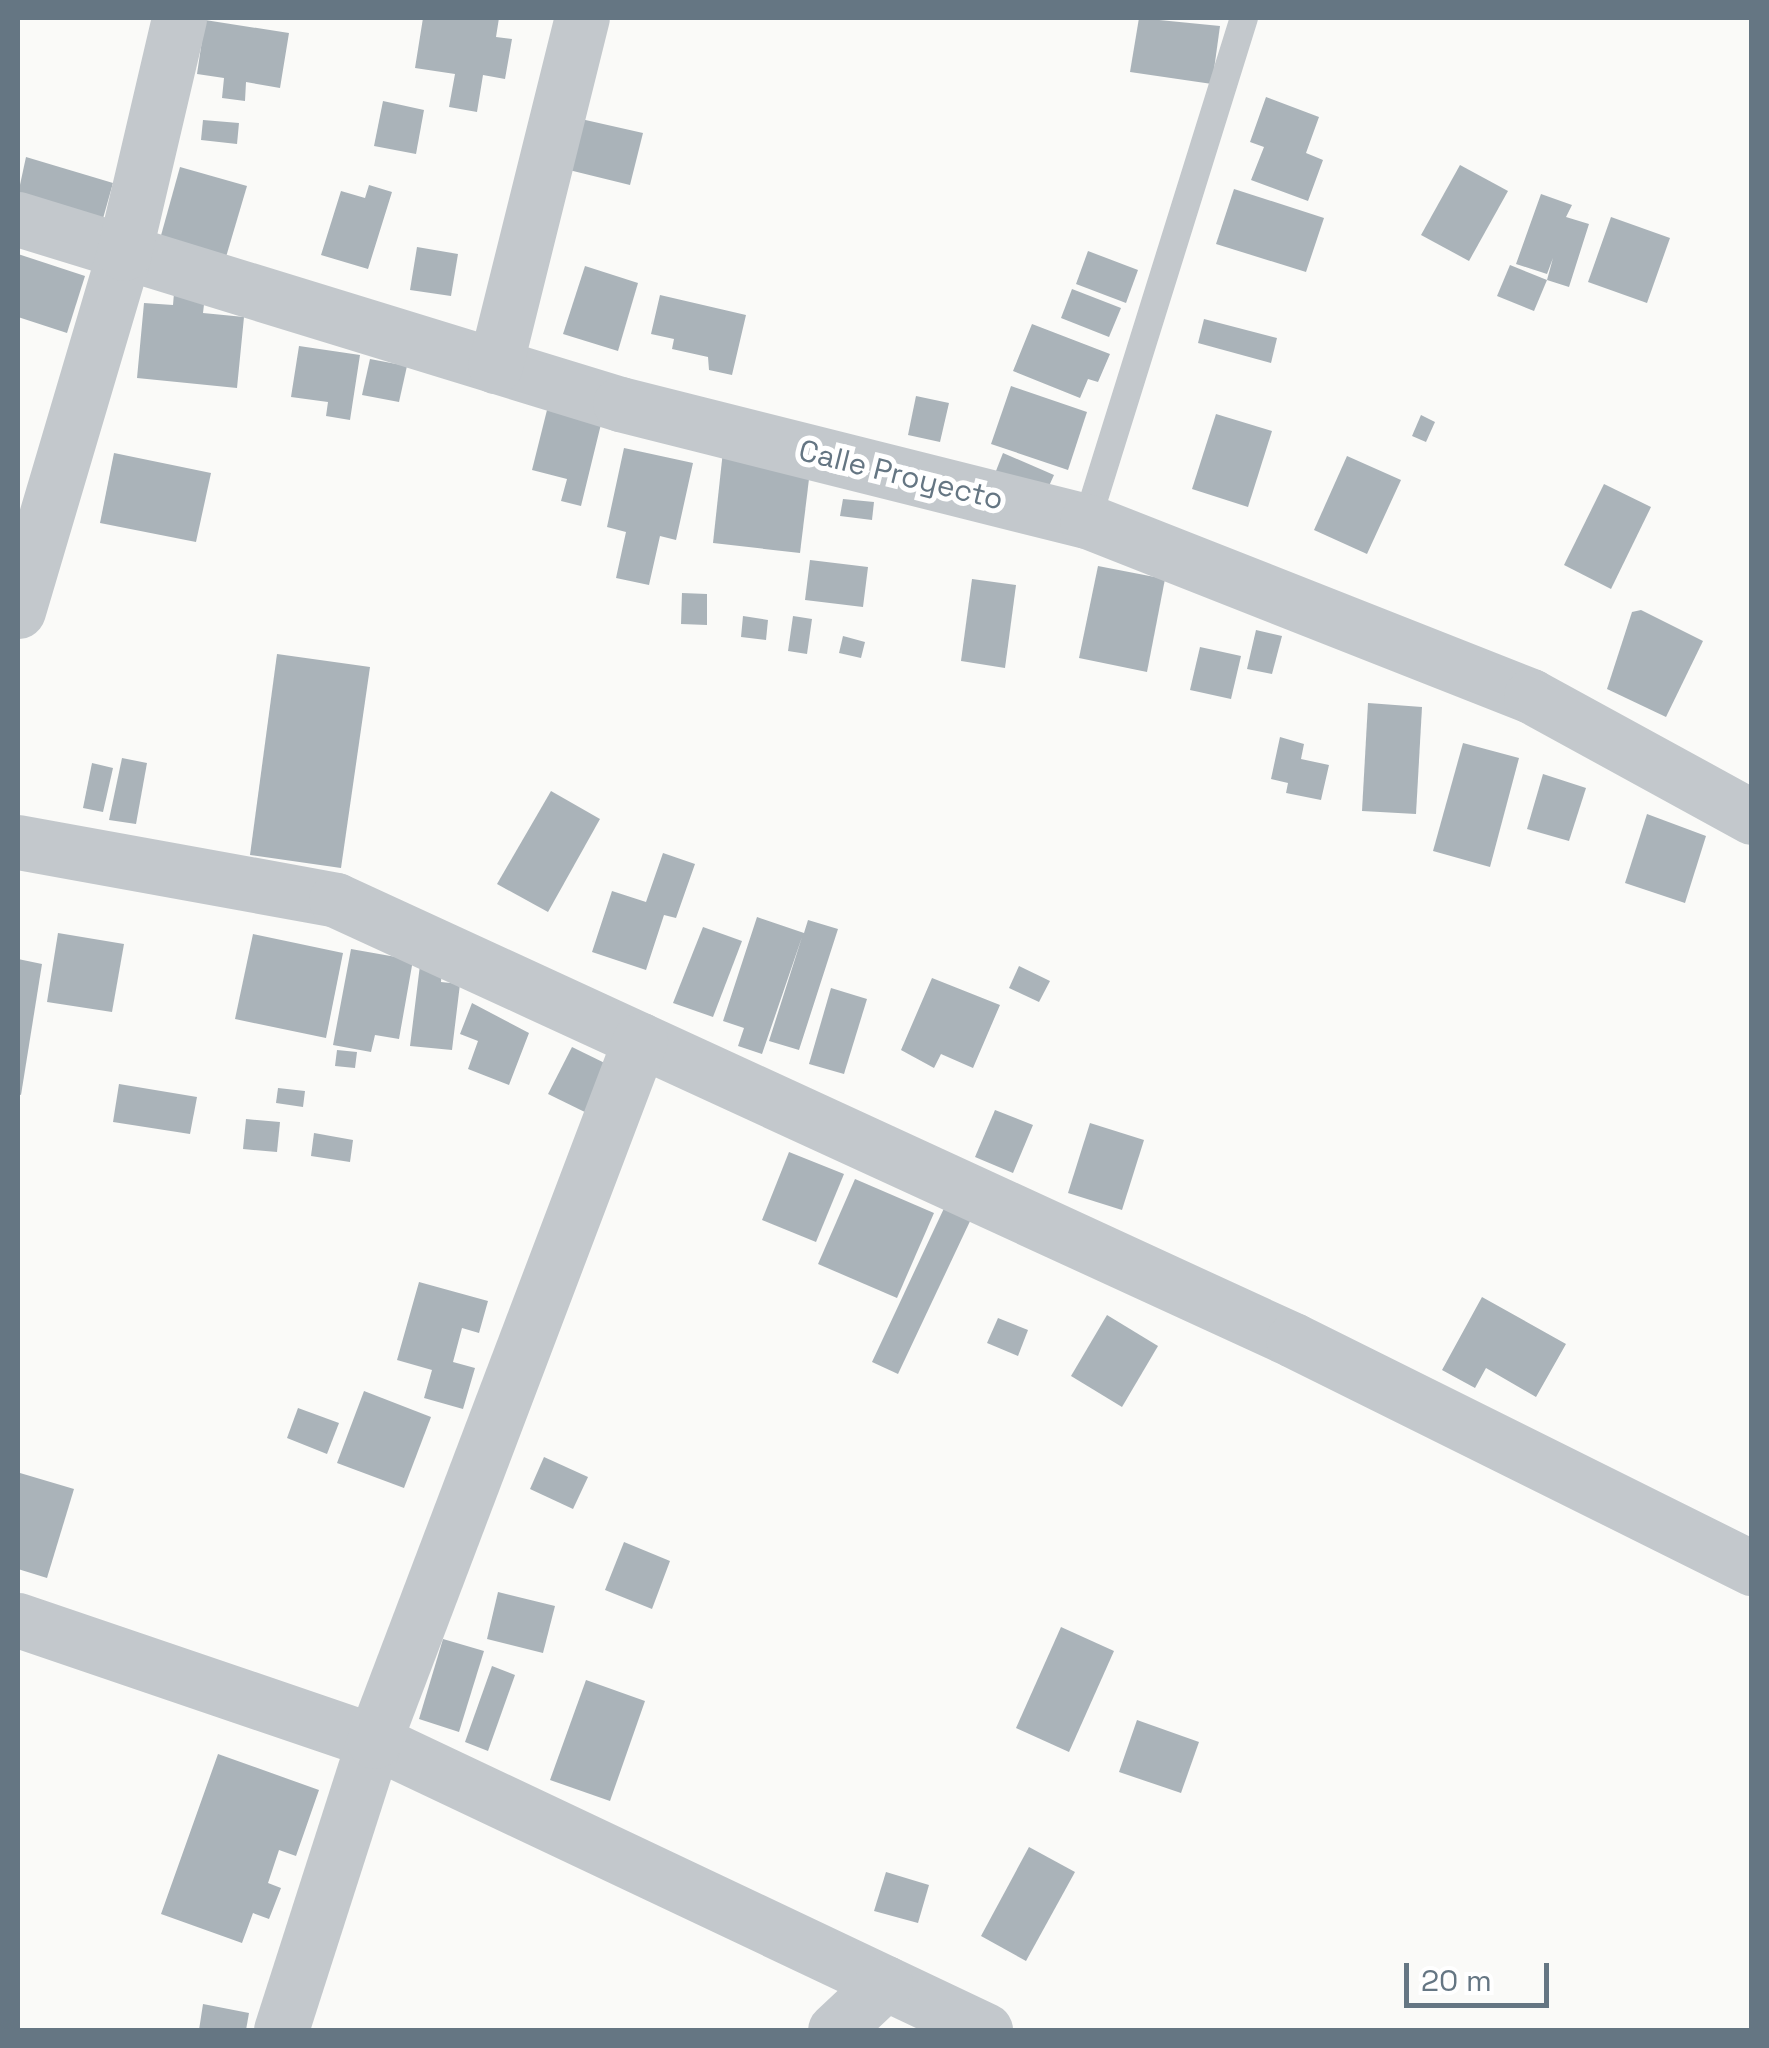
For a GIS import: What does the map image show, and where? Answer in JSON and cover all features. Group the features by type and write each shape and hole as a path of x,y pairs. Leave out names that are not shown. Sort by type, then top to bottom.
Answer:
{"street":[{"path":"18,611 124,253 178,18"},
{"path":"495,366 582,18"},
{"name":"Calle Proyecto","path":"18,219 620,404 1087,521 1532,696 1752,817"},
{"path":"18,842 336,900 1292,1340 1750,1564"},
{"path":"281,2030 374,1741 640,1040"},
{"path":"18,1620 374,1741 985,2030"},
{"path":"835,2030 885,1983"}],"lane":[{"path":"1087,521 1244,18"}],"building":[{"path":"423,18 499,18 496,37 512,39 505,79 483,75 477,112 449,107 455,74 415,68"},
{"path":"1139,18 1220,26 1212,84 1130,72"},
{"path":"205,20 289,33 280,88 246,82 245,101 222,98 224,78 197,74"},
{"path":"1266,97 1319,117 1306,153 1323,160 1308,201 1251,180 1264,147 1250,142"},
{"path":"383,101 424,110 416,154 374,146"},
{"path":"581,119 643,133 630,185 569,170"},
{"path":"203,120 239,123 237,144 201,140"},
{"path":"26,157 113,183 102,222 18,194"},
{"path":"1460,165 1508,191 1469,261 1421,235"},
{"path":"180,167 247,186 226,257 160,239"},
{"path":"369,185 392,192 368,269 321,255 341,191 365,198"},
{"path":"1234,189 1324,218 1306,272 1216,244"},
{"path":"1541,194 1572,205 1566,217 1589,224 1569,287 1547,280 1553,258 1547,274 1516,264"},
{"path":"1611,217 1670,238 1647,303 1588,282"},
{"path":"417,247 458,254 451,296 410,290"},
{"path":"1088,251 1138,270 1126,303 1076,284"},
{"path":"18,254 85,276 67,333 18,317"},
{"path":"1510,265 1547,280 1534,311 1497,296"},
{"path":"585,266 638,283 618,351 563,334"},
{"path":"1072,289 1121,308 1109,337 1061,318"},
{"path":"174,293 205,296 203,313 244,317 237,388 137,378 144,303 173,305"},
{"path":"660,295 746,315 732,375 709,370 708,357 672,349 674,339 651,334"},
{"path":"1204,319 1277,338 1271,363 1198,343"},
{"path":"1032,324 1110,354 1098,382 1088,379 1080,398 1013,371"},
{"path":"299,346 360,355 350,420 326,416 328,402 291,397"},
{"path":"370,359 407,366 399,402 362,395"},
{"path":"1011,386 1087,412 1068,470 991,444"},
{"path":"916,396 949,403 940,442 908,435"},
{"path":"548,406 602,420 581,506 561,501 567,479 532,470"},
{"path":"1216,414 1272,431 1248,507 1192,489"},
{"path":"1421,415 1435,422 1426,442 1412,436"},
{"path":"624,448 693,463 676,540 660,536 649,585 616,578 626,532 607,527"},
{"path":"723,451 809,479 800,553 713,543"},
{"path":"114,453 211,473 196,542 100,523"},
{"path":"1003,453 1054,475 1044,497 994,476"},
{"path":"1347,456 1401,480 1367,554 1314,530"},
{"path":"1604,484 1651,507 1611,589 1564,565"},
{"path":"843,499 874,502 872,520 840,516"},
{"path":"810,560 868,567 863,607 805,600"},
{"path":"1098,566 1165,579 1147,672 1079,658"},
{"path":"972,579 1016,585 1005,668 961,661"},
{"path":"682,593 707,594 707,625 681,624"},
{"path":"1641,610 1703,641 1666,717 1607,689 1632,612"},
{"path":"743,616 768,620 766,640 741,637"},
{"path":"793,616 812,619 807,654 788,651"},
{"path":"1256,630 1282,636 1272,674 1247,669"},
{"path":"843,636 865,642 861,658 839,653"},
{"path":"1200,647 1241,656 1231,699 1190,690"},
{"path":"277,654 370,667 341,868 250,855"},
{"path":"1368,703 1422,707 1416,814 1362,811"},
{"path":"1280,737 1304,744 1301,759 1329,765 1321,800 1286,793 1288,783 1271,779"},
{"path":"1463,743 1519,758 1490,867 1433,851"},
{"path":"122,758 147,763 136,824 109,820"},
{"path":"92,763 113,768 103,812 83,808"},
{"path":"1543,774 1586,788 1569,841 1527,829"},
{"path":"551,791 600,819 548,912 497,884"},
{"path":"1647,814 1706,836 1685,903 1625,883"},
{"path":"663,853 695,864 676,918 664,915 646,970 592,952 612,891 646,902"},
{"path":"757,917 804,933 808,920 838,929 799,1050 769,1041 802,937 762,1054 738,1046 744,1028 723,1021"},
{"path":"703,927 742,941 713,1017 673,1003"},
{"path":"58,933 124,944 112,1012 47,1002"},
{"path":"253,934 343,953 326,1038 235,1019"},
{"path":"351,949 413,960 399,1039 375,1035 371,1052 333,1045"},
{"path":"18,959 42,964 21,1095 18,1094"},
{"path":"420,965 442,968 441,982 460,984 452,1050 410,1046"},
{"path":"1019,966 1050,981 1039,1002 1009,988"},
{"path":"932,978 1000,1005 973,1068 941,1054 934,1068 901,1050"},
{"path":"831,988 867,999 844,1074 809,1064"},
{"path":"472,1003 529,1033 509,1085 468,1069 478,1041 460,1034"},
{"path":"572,1047 619,1070 595,1117 548,1094"},
{"path":"337,1050 357,1052 355,1068 335,1066"},
{"path":"119,1084 197,1097 190,1134 113,1122"},
{"path":"278,1088 305,1091 303,1107 276,1103"},
{"path":"995,1110 1033,1125 1013,1173 975,1157"},
{"path":"246,1119 280,1122 277,1152 243,1149"},
{"path":"1090,1123 1144,1140 1122,1210 1068,1193"},
{"path":"314,1133 353,1140 350,1162 311,1156"},
{"path":"789,1152 844,1174 816,1242 762,1220"},
{"path":"855,1179 934,1213 897,1298 818,1264"},
{"path":"946,1204 972,1217 898,1374 872,1362"},
{"path":"419,1282 488,1301 479,1333 462,1328 453,1362 475,1368 463,1409 424,1398 432,1370 397,1360"},
{"path":"1482,1297 1566,1344 1536,1397 1486,1368 1475,1388 1442,1370"},
{"path":"1107,1315 1158,1346 1122,1407 1071,1376"},
{"path":"998,1318 1028,1330 1018,1356 987,1343"},
{"path":"364,1391 431,1417 404,1488 337,1463"},
{"path":"298,1408 339,1423 327,1454 287,1438"},
{"path":"544,1457 588,1477 573,1509 530,1489"},
{"path":"20,1473 74,1489 47,1578 18,1569"},
{"path":"624,1542 670,1561 652,1609 605,1590"},
{"path":"498,1592 555,1606 543,1653 487,1639"},
{"path":"1061,1627 1114,1651 1069,1752 1016,1728"},
{"path":"443,1639 484,1651 459,1732 419,1719"},
{"path":"492,1666 515,1675 488,1751 465,1742"},
{"path":"586,1680 645,1701 610,1801 550,1780"},
{"path":"1137,1720 1199,1742 1181,1793 1119,1772"},
{"path":"218,1754 319,1790 296,1856 279,1850 268,1883 281,1888 269,1919 253,1913 242,1943 161,1914"},
{"path":"1029,1847 1075,1872 1026,1961 981,1936"},
{"path":"886,1872 929,1885 918,1923 874,1911"},
{"path":"203,2004 249,2013 246,2030 199,2030"}]}
